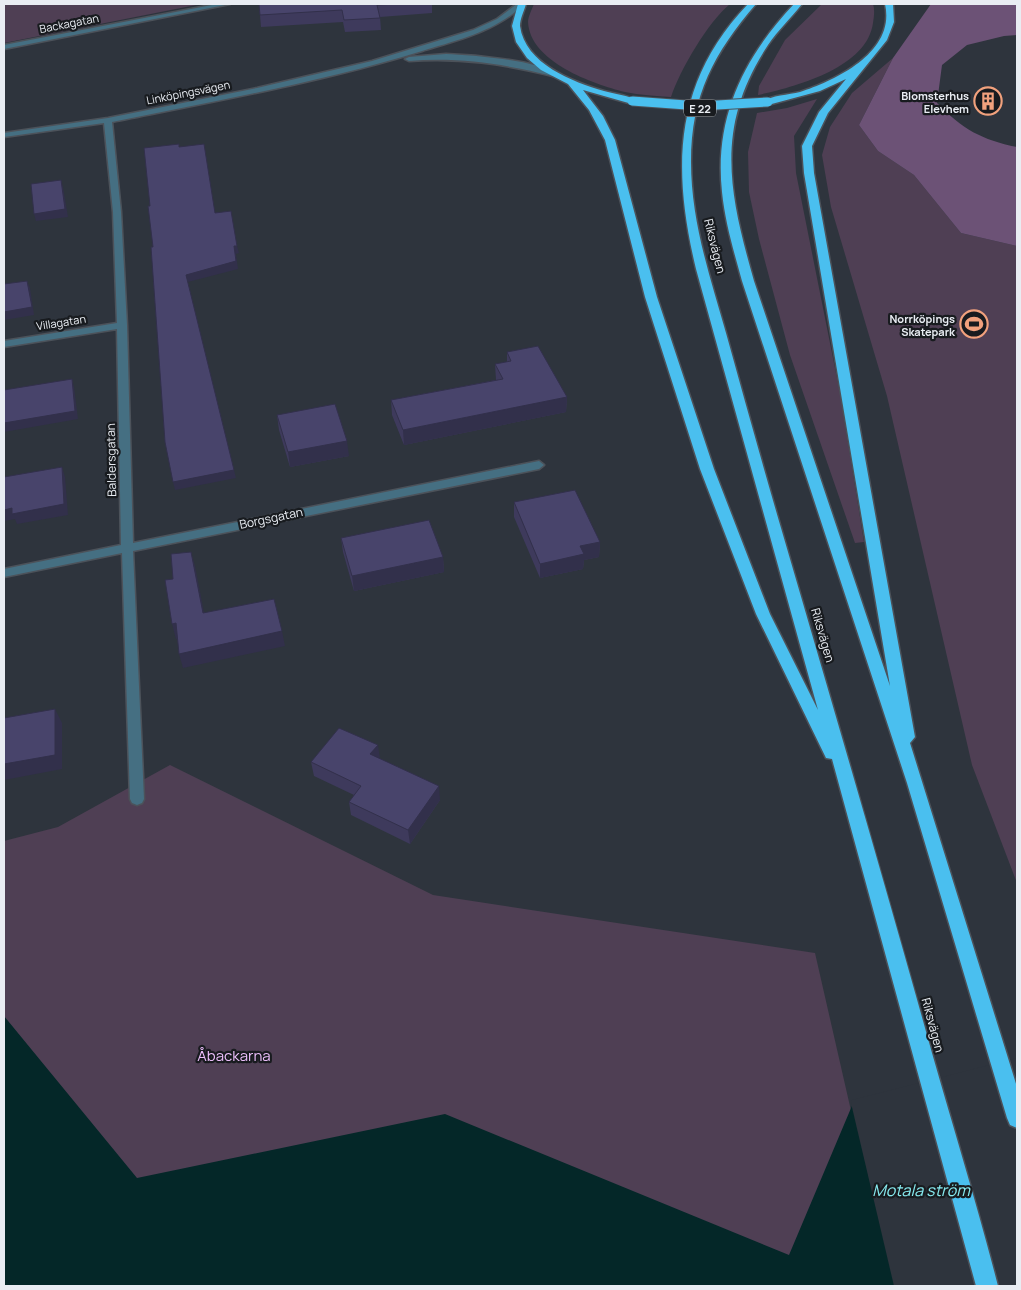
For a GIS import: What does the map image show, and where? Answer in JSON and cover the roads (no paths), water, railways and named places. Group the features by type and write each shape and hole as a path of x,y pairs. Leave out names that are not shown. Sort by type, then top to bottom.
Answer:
{"highway":[{"name":"E 22","path":"522,4 516,25 519,38 534,60 553,74 602,94 632,101 665,106 703,108 768,102 820,88 862,66 876,52 889,29 890,8 898,4"},
{"name":"Riksvägen","path":"752,4 741,15 720,45 702,77 692,109 687,132 686,163 689,211 699,258 756,466 849,787 987,1286"},
{"name":"Riksvägen","path":"798,4 780,22 759,50 742,83 731,116 726,182 734,229 748,281 915,783 1017,1118"},
{"path":"862,66 824,112 806,146 809,173 915,783"},
{"path":"570,81 602,121 610,140 651,296 706,469 759,605 849,787"}],"street":[{"name":"Backagatan","path":"4,47 227,4"},
{"name":"Linköpingsvägen","path":"4,135 108,120 257,90 374,63 476,32 499,20 522,4"},
{"name":"Linköpingsvägen","path":"374,63 420,57 472,57 526,65 553,74"},
{"name":"Baldersgatan","path":"108,120 114,176 122,325 127,548 137,799"},
{"name":"Villagatan","path":"4,344 122,325"},
{"name":"Borgsgatan","path":"4,573 539,465"}],"water":[{"name":"Motala ström","path":"4,1016 137,1178 445,1114 789,1255 854,1101 1017,1286 4,1286"}],"place":[{"name":"Blomsterhus Elevhem","path":"988,101"},
{"name":"Norrköpings Skatepark","path":"974,324"}],"park label":[{"name":"Åbackarna","path":"234,1055"}]}
